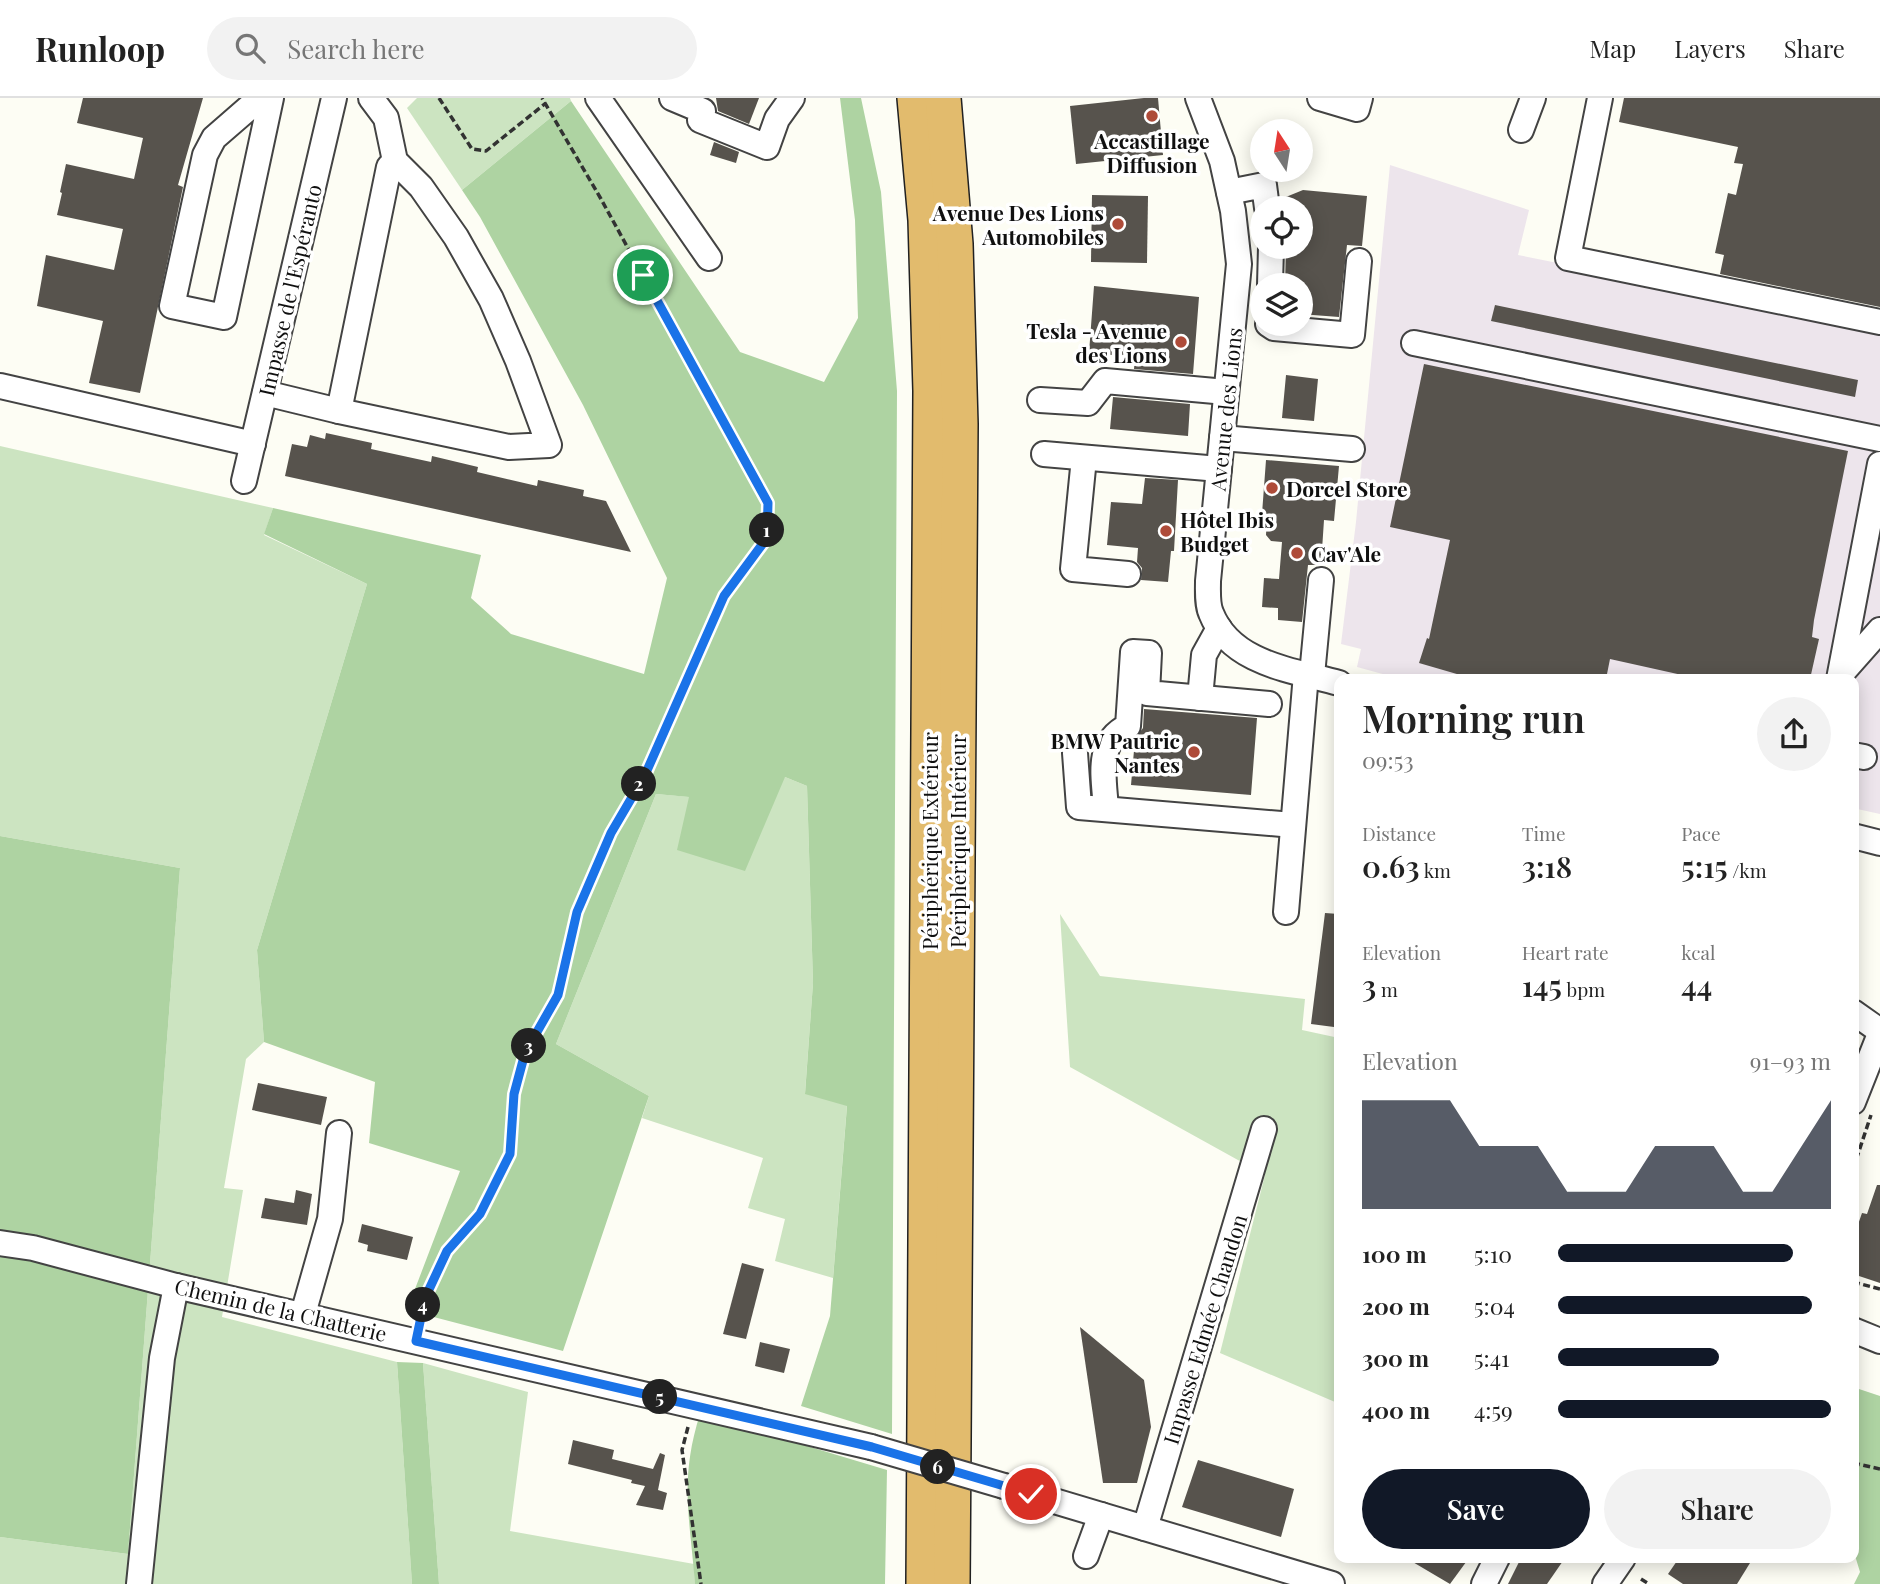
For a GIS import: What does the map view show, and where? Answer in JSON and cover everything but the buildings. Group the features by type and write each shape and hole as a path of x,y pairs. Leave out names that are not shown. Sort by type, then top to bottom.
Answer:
{"highway":[{"path":"892,98 906,183 913,274 929,296"},
{"name":"Périphérique Extérieur","path":"915,98 929,296 932,475 924,1584"},
{"name":"Périphérique Intérieur","path":"943,98 952,199 960,437 952,1584"},
{"path":"952,199 968,176 965,98"}],"street":[{"path":"260,98 214,138 205,155 172,306 223,317 271,98"},
{"name":"Impasse de l'Espéranto","path":"244,481 334,98"},
{"path":"265,393 509,447 549,445 518,361 485,289 456,237 421,187 395,161 386,118 371,98"},
{"path":"598,98 709,258"},
{"path":"672,98 703,111 700,120 767,147 777,119 792,98"},
{"name":"Avenue des Lions","path":"1198,98 1222,161 1239,264 1208,581 1209,611 1225,639 1251,658 1334,682"},
{"path":"1320,98 1357,108 1360,98"},
{"path":"1521,130 1533,98"},
{"path":"1600,98 1568,258 1880,322"},
{"path":"340,411 389,167 395,161"},
{"path":"1229,192 1264,185 1265,196"},
{"path":"1313,332 1352,335 1359,261"},
{"path":"1233,320 1250,321"},
{"path":"1414,343 1880,439"},
{"path":"1040,400 1088,403 1105,381 1226,392"},
{"path":"0,386 253,444"},
{"path":"1222,438 1352,449"},
{"path":"1044,454 1219,469"},
{"path":"1084,458 1073,569 1128,574"},
{"path":"1841,674 1880,464"},
{"path":"1286,912 1293,825 1321,580"},
{"path":"1200,698 1204,655 1219,628"},
{"path":"1843,674 1880,630"},
{"path":"1106,809 1104,749 1116,732 1128,726 1133,652 1149,653 1147,693 1269,705"},
{"path":"1075,753 1079,807 1293,825"},
{"path":"1859,838 1880,843"},
{"path":"1859,1016 1880,1032"},
{"path":"1859,1029 1880,1032"},
{"path":"1863,1106 1880,1032"},
{"name":"Impasse Edmée Chandon","path":"1145,1528 1264,1129"},
{"path":"303,1314 330,1219 339,1133"},
{"name":"Chemin de la Chatterie","path":"0,1243 33,1248 176,1286 872,1447 1332,1584"},
{"path":"139,1584 162,1358 176,1286"},
{"path":"1859,1333 1880,1340"},
{"path":"1086,1556 1101,1515"},
{"path":"1484,1584 1494,1563"},
{"path":"1605,1584 1620,1563"}],"path":[{"path":"439,98 472,149 486,151 546,103"},
{"path":"416,1341 425,1298 447,1251 480,1214 510,1154 514,1094 525,1053 558,995 577,912 611,833 645,775 724,596 767,538 768,503 542,98"},
{"path":"1859,1131 1863,1106"},
{"path":"1859,1284 1880,1289"},
{"path":"693,1404 682,1450 701,1584"},
{"path":"1859,1464 1880,1469"},
{"path":"1641,1579 1649,1584"}],"shaded area":[{"path":"1390,165 1529,210 1518,255 1880,328 1880,814 1859,809 1859,674 1383,674 1357,667 1361,649 1341,644 1356,522"}],"green space":[{"path":"417,98 570,98 571,101 462,190 407,108"},
{"path":"840,98 861,98 881,192 897,391 892,1434 801,1406 830,1316 847,1106 805,1094 813,983 807,786 785,777 745,871 677,850 689,797 656,794 556,1044 649,1096 563,1351 407,1310 460,1171 369,1143 375,1082 264,1042 257,950 367,584 264,534 273,508 481,555 471,598 511,634 644,674 667,578 583,405 480,217 462,190 571,101 740,352 824,382 858,318 855,220"},
{"path":"0,446 273,508 264,535 367,584 257,950 264,1042 246,1059 224,1188 243,1190 222,1317 397,1362 412,1584 0,1584 0,1537 128,1554 180,868 0,836"},
{"path":"785,777 807,786 813,983 805,1093 847,1105 833,1278 775,1261 785,1219 748,1208 763,1158 642,1118 649,1096 556,1044 656,794 690,797"},
{"path":"0,836 180,868 128,1554 0,1537"},
{"path":"1060,914 1100,976 1305,999 1302,1030 1334,1037 1334,1402 1220,1353 1265,1175 1070,1067"},
{"path":"397,1362 423,1363 439,1584 412,1584"},
{"path":"423,1363 528,1392 510,1531 694,1564 695,1584 439,1584"},
{"path":"1859,1389 1880,1396 1880,1584 1854,1584 1860,1572 1857,1563"},
{"path":"700,1414 887,1470 885,1584 695,1584 688,1479"}],"place":[{"name":"Accastillage Diffusion","path":"1152,116"},
{"name":"Avenue Des Lions Automobiles","path":"1118,224"},
{"name":"Tesla - Avenue des Lions","path":"1181,342"},
{"name":"Dorcel Store","path":"1272,488"},
{"name":"Hôtel Ibis Budget","path":"1166,531"},
{"name":"Cav'Ale","path":"1297,553"},
{"name":"BMW Pautric Nantes","path":"1194,752"}],"route":[{"path":"643,275 768,503 767,538 724,596 645,775 611,833 577,912 558,995 525,1053 514,1094 510,1154 480,1214 447,1251 425,1298 416,1341 872,1447 1031,1494"}]}
